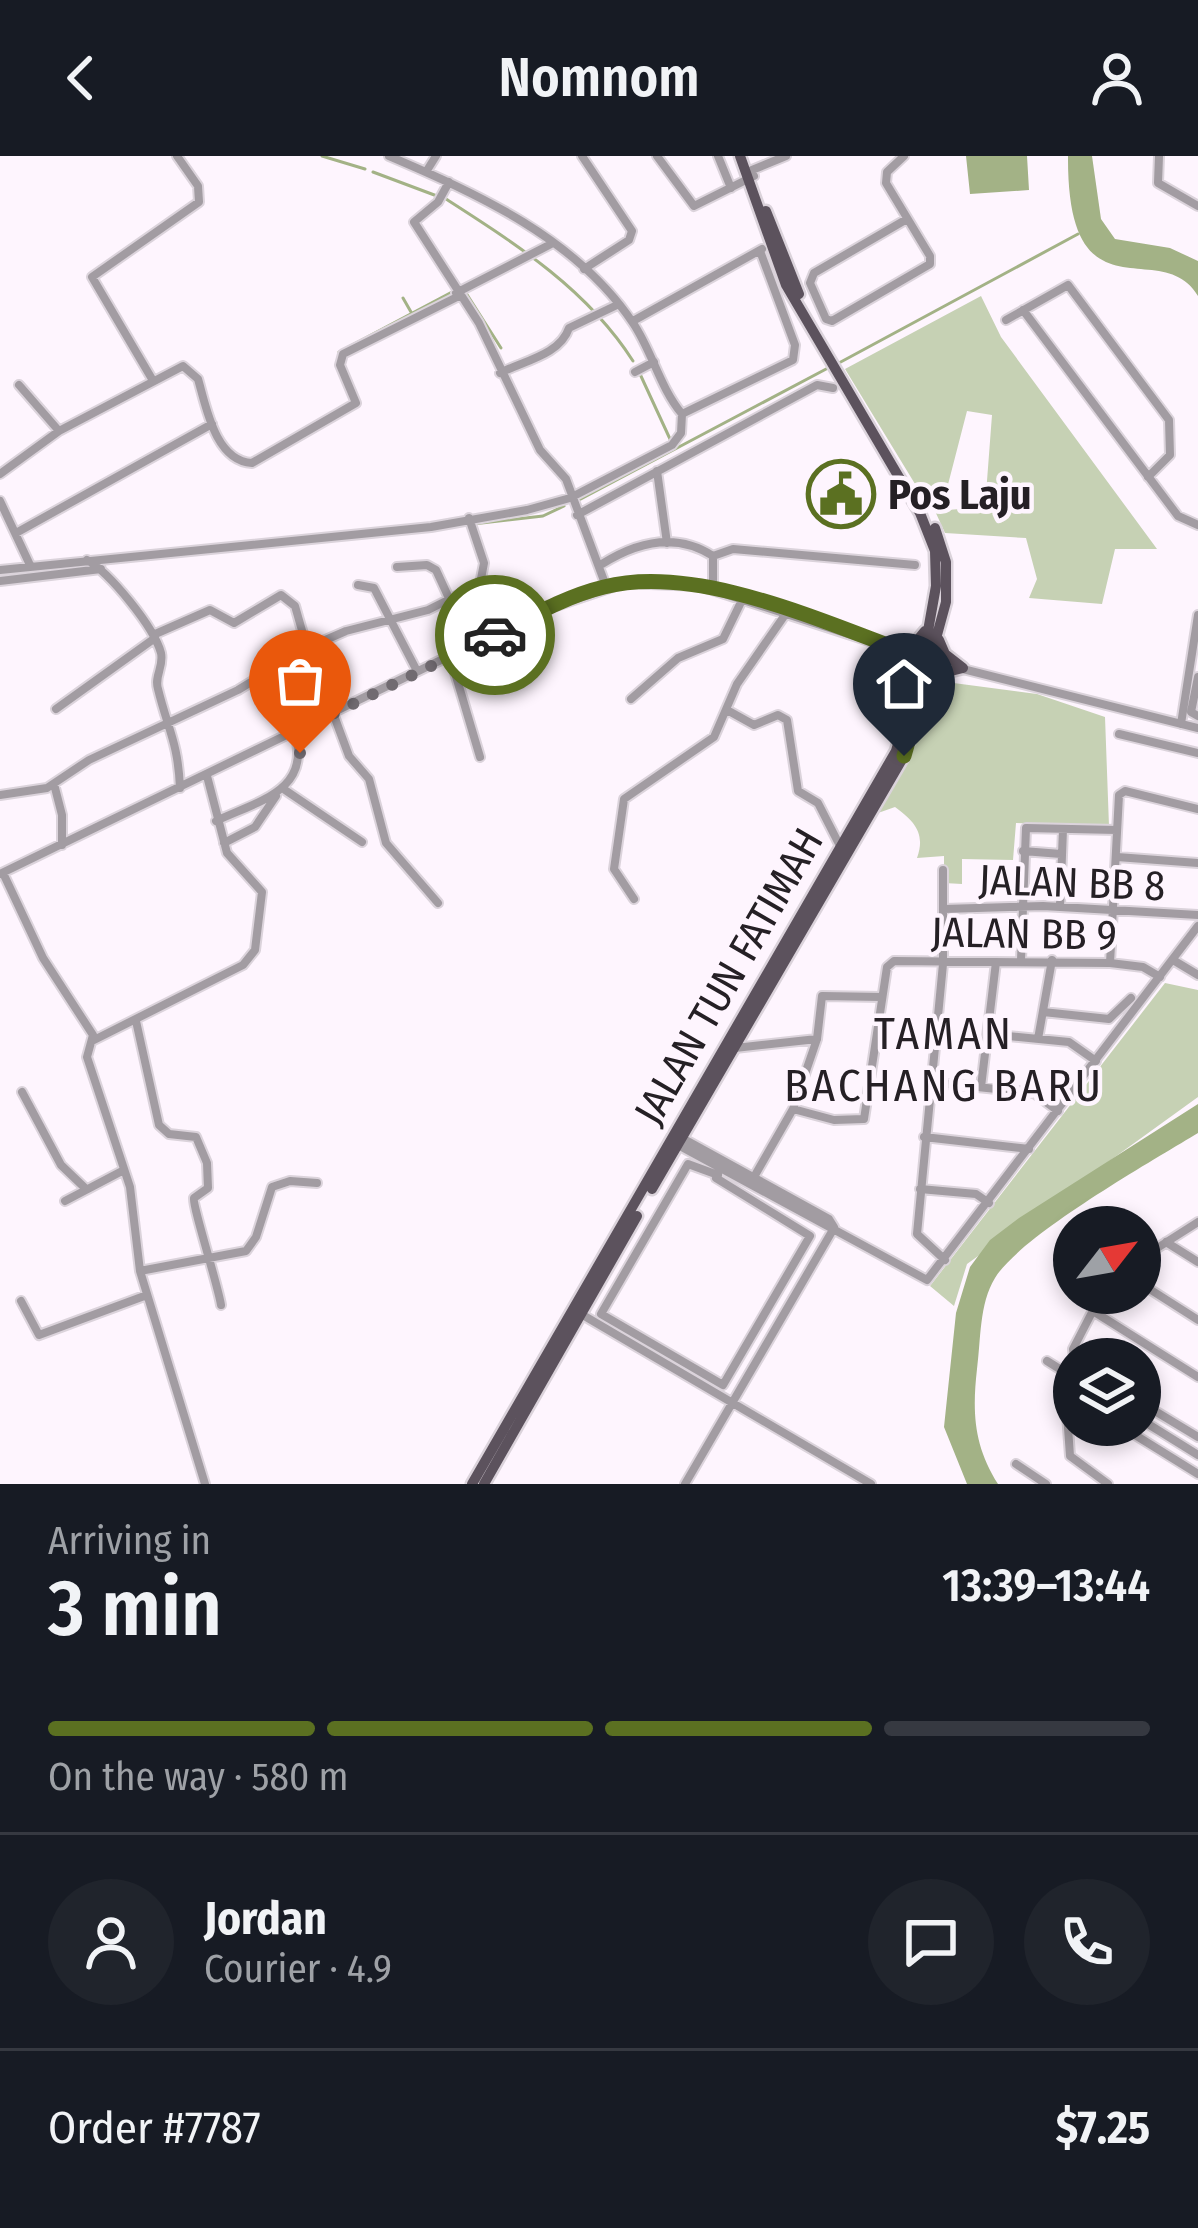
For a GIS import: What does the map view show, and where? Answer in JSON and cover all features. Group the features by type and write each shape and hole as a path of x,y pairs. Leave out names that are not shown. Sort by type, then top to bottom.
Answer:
{"main road":[{"name":"JALAN TUN FATIMAH","path":"484,1484 896,751 927,660 947,572 939,536 768,246 743,156"},
{"path":"909,716 910,669 892,648 916,642 936,620"},
{"path":"936,620 941,649 963,668"},
{"name":"JALAN TUN FATIMAH","path":"472,1484 735,1048 904,756 922,699 927,660"},
{"path":"922,699 937,677 963,668"}],"street":[{"path":"152,379 92,277 199,202 198,186 177,156"},
{"path":"0,581 95,565 471,522 570,498 672,446 685,415 633,321 617,304 553,243 449,182 388,156"},
{"path":"427,172 436,156"},
{"path":"582,156 632,231 629,240 583,270"},
{"path":"657,156 694,206 731,188 766,160 786,156"},
{"path":"718,156 731,188"},
{"path":"904,156 885,178 907,218 931,262 828,321 812,276 907,218"},
{"path":"1159,156 1158,183 1198,206"},
{"path":"449,182 441,198 414,222 479,322 540,450 562,472 602,565 606,586"},
{"path":"0,474 59,431 178,366 189,368 198,379 201,407 231,454 246,464 356,403 340,365 343,354 553,243"},
{"path":"633,321 768,246 795,345 793,360 685,415"},
{"path":"1006,320 1068,285 1172,425 1170,454 1148,477"},
{"path":"500,373 553,349 565,340 569,328 617,304"},
{"path":"1023,310 1178,516 1198,525"},
{"path":"635,372 654,362"},
{"path":"19,385 59,431"},
{"path":"577,514 817,385 833,388"},
{"path":"16,533 212,424"},
{"path":"657,471 667,543"},
{"path":"0,501 31,566"},
{"path":"0,795 54,784 89,760 238,690 307,648 452,599 484,578 471,522"},
{"path":"602,565 635,546 689,542 713,556 733,549 915,565"},
{"path":"713,556 713,589"},
{"path":"0,570 95,565"},
{"path":"95,565 154,636 162,661 157,686 179,750 180,788"},
{"path":"397,567 432,566 471,646"},
{"path":"205,1484 140,1271 124,1170 87,1057 91,1029 44,958 2,873 417,671 606,586 656,581 713,589 927,660 1198,728"},
{"path":"358,585 372,585 417,671"},
{"path":"56,709 154,636 210,610 234,623 281,595 295,606 307,648"},
{"path":"631,699 678,658 719,642 743,598"},
{"path":"634,899 614,869 620,807 631,792 714,736 744,674 787,612"},
{"path":"1181,724 1198,615"},
{"path":"450,656 480,757"},
{"path":"1198,677 1190,712 1198,716"},
{"path":"727,710 754,725 778,715 787,720 798,791 818,803 841,846"},
{"path":"333,713 349,756 369,779 386,843 438,903"},
{"path":"224,843 255,827 300,761 295,732"},
{"path":"1119,734 1198,753"},
{"path":"92,1041 225,978 255,950 262,892 224,843 206,776"},
{"path":"54,784 62,815 62,845"},
{"path":"1110,962 1119,795 1125,791 1198,809"},
{"path":"216,821 280,792"},
{"path":"280,792 362,842"},
{"path":"1022,959 1026,828 1117,830"},
{"path":"1060,907 1063,829"},
{"path":"1024,851 1061,854"},
{"path":"1117,857 1198,863"},
{"path":"943,870 943,964 924,1137 919,1239 946,1260"},
{"name":"JALAN BB 8","path":"944,909 1060,907 1198,916"},
{"path":"598,1318 688,1165 719,1173 834,1228 923,1280 932,1278 1198,926"},
{"name":"JALAN BB 9","path":"881,997 887,967 899,959 943,964 1022,959 1110,962 1142,967 1160,976"},
{"path":"1038,1039 1052,960"},
{"path":"1173,960 1198,975"},
{"path":"981,1087 996,962"},
{"path":"754,1178 793,1109 817,1040 821,1000 830,992 881,997 864,1119 834,1120 793,1109"},
{"path":"1043,1012 1108,1019 1131,998"},
{"path":"136,1021 159,1125 169,1134 196,1137 207,1163 208,1188 191,1202 213,1258 221,1305"},
{"path":"988,1034 1074,1044 1096,1061"},
{"path":"735,1048 817,1040"},
{"path":"929,1082 1034,1093 1058,1111"},
{"path":"22,1092 61,1165 86,1189"},
{"path":"924,1137 1029,1149"},
{"path":"581,1314 598,1318 723,1385 810,1235 676,1139"},
{"path":"676,1139 829,1219 834,1228"},
{"path":"65,1201 124,1170"},
{"path":"140,1271 237,1255 252,1245 272,1187 290,1180 317,1183"},
{"path":"920,1189 979,1195 988,1203"},
{"path":"1161,1245 1198,1222"},
{"path":"685,1484 834,1228"},
{"path":"1166,1242 1198,1262"},
{"path":"21,1301 39,1335 147,1295"},
{"path":"1161,1296 1198,1320"},
{"path":"1098,1314 1198,1377"},
{"path":"598,1318 871,1484"},
{"path":"1047,1361 1053,1365"},
{"path":"1161,1415 1198,1437"},
{"path":"1161,1432 1198,1455"},
{"path":"1070,1446 1070,1456 1108,1484"},
{"path":"1153,1446 1198,1474"},
{"path":"1016,1464 1046,1484"}],"shaded area":[{"path":"966,156 1027,156 1029,190 970,194"},
{"path":"1068,156 1092,156 1101,219 1115,239 1170,248 1198,261 1198,296 1182,279 1099,258 1083,240 1072,208"},
{"path":"981,296 1001,337 1157,549 1115,549 1102,604 1029,598 1037,579 1026,538 945,533 935,511 985,507 992,415 967,411 944,500 926,502 845,369"},
{"path":"946,682 1037,694 1105,717 1109,826 1016,823 1013,860 962,859 962,884 944,883 944,856 917,858 919,835 908,817 895,807 878,813 921,735 934,689"},
{"path":"1165,983 1198,990 1198,1097 967,1264 954,1306 930,1286"},
{"path":"1198,1104 1198,1133 1081,1206 1053,1206 1053,1225 995,1278 983,1311 975,1400 979,1443 998,1484 967,1484 944,1427 956,1313 970,1267 990,1240"}],"waterway":[{"path":"322,156 365,169"},
{"path":"373,172 437,196"},
{"path":"446,199 572,290 633,361"},
{"path":"837,364 1078,234"},
{"path":"339,352 452,292"},
{"path":"466,293 501,348"},
{"path":"403,298 411,312"},
{"path":"577,501 828,368"},
{"path":"640,374 670,439"},
{"path":"473,524 543,516 564,506"},
{"path":"0,574 70,567"}],"way so far":[{"path":"300,753 295,732 495,635"}],"place":[{"name":"Pos Laju","path":"841,494"}],"district":[{"name":"TAMAN BACHANG BARU","path":"944,1059"}],"route":[{"path":"495,635 606,586 656,581 713,589 931,661 904,756"}]}
